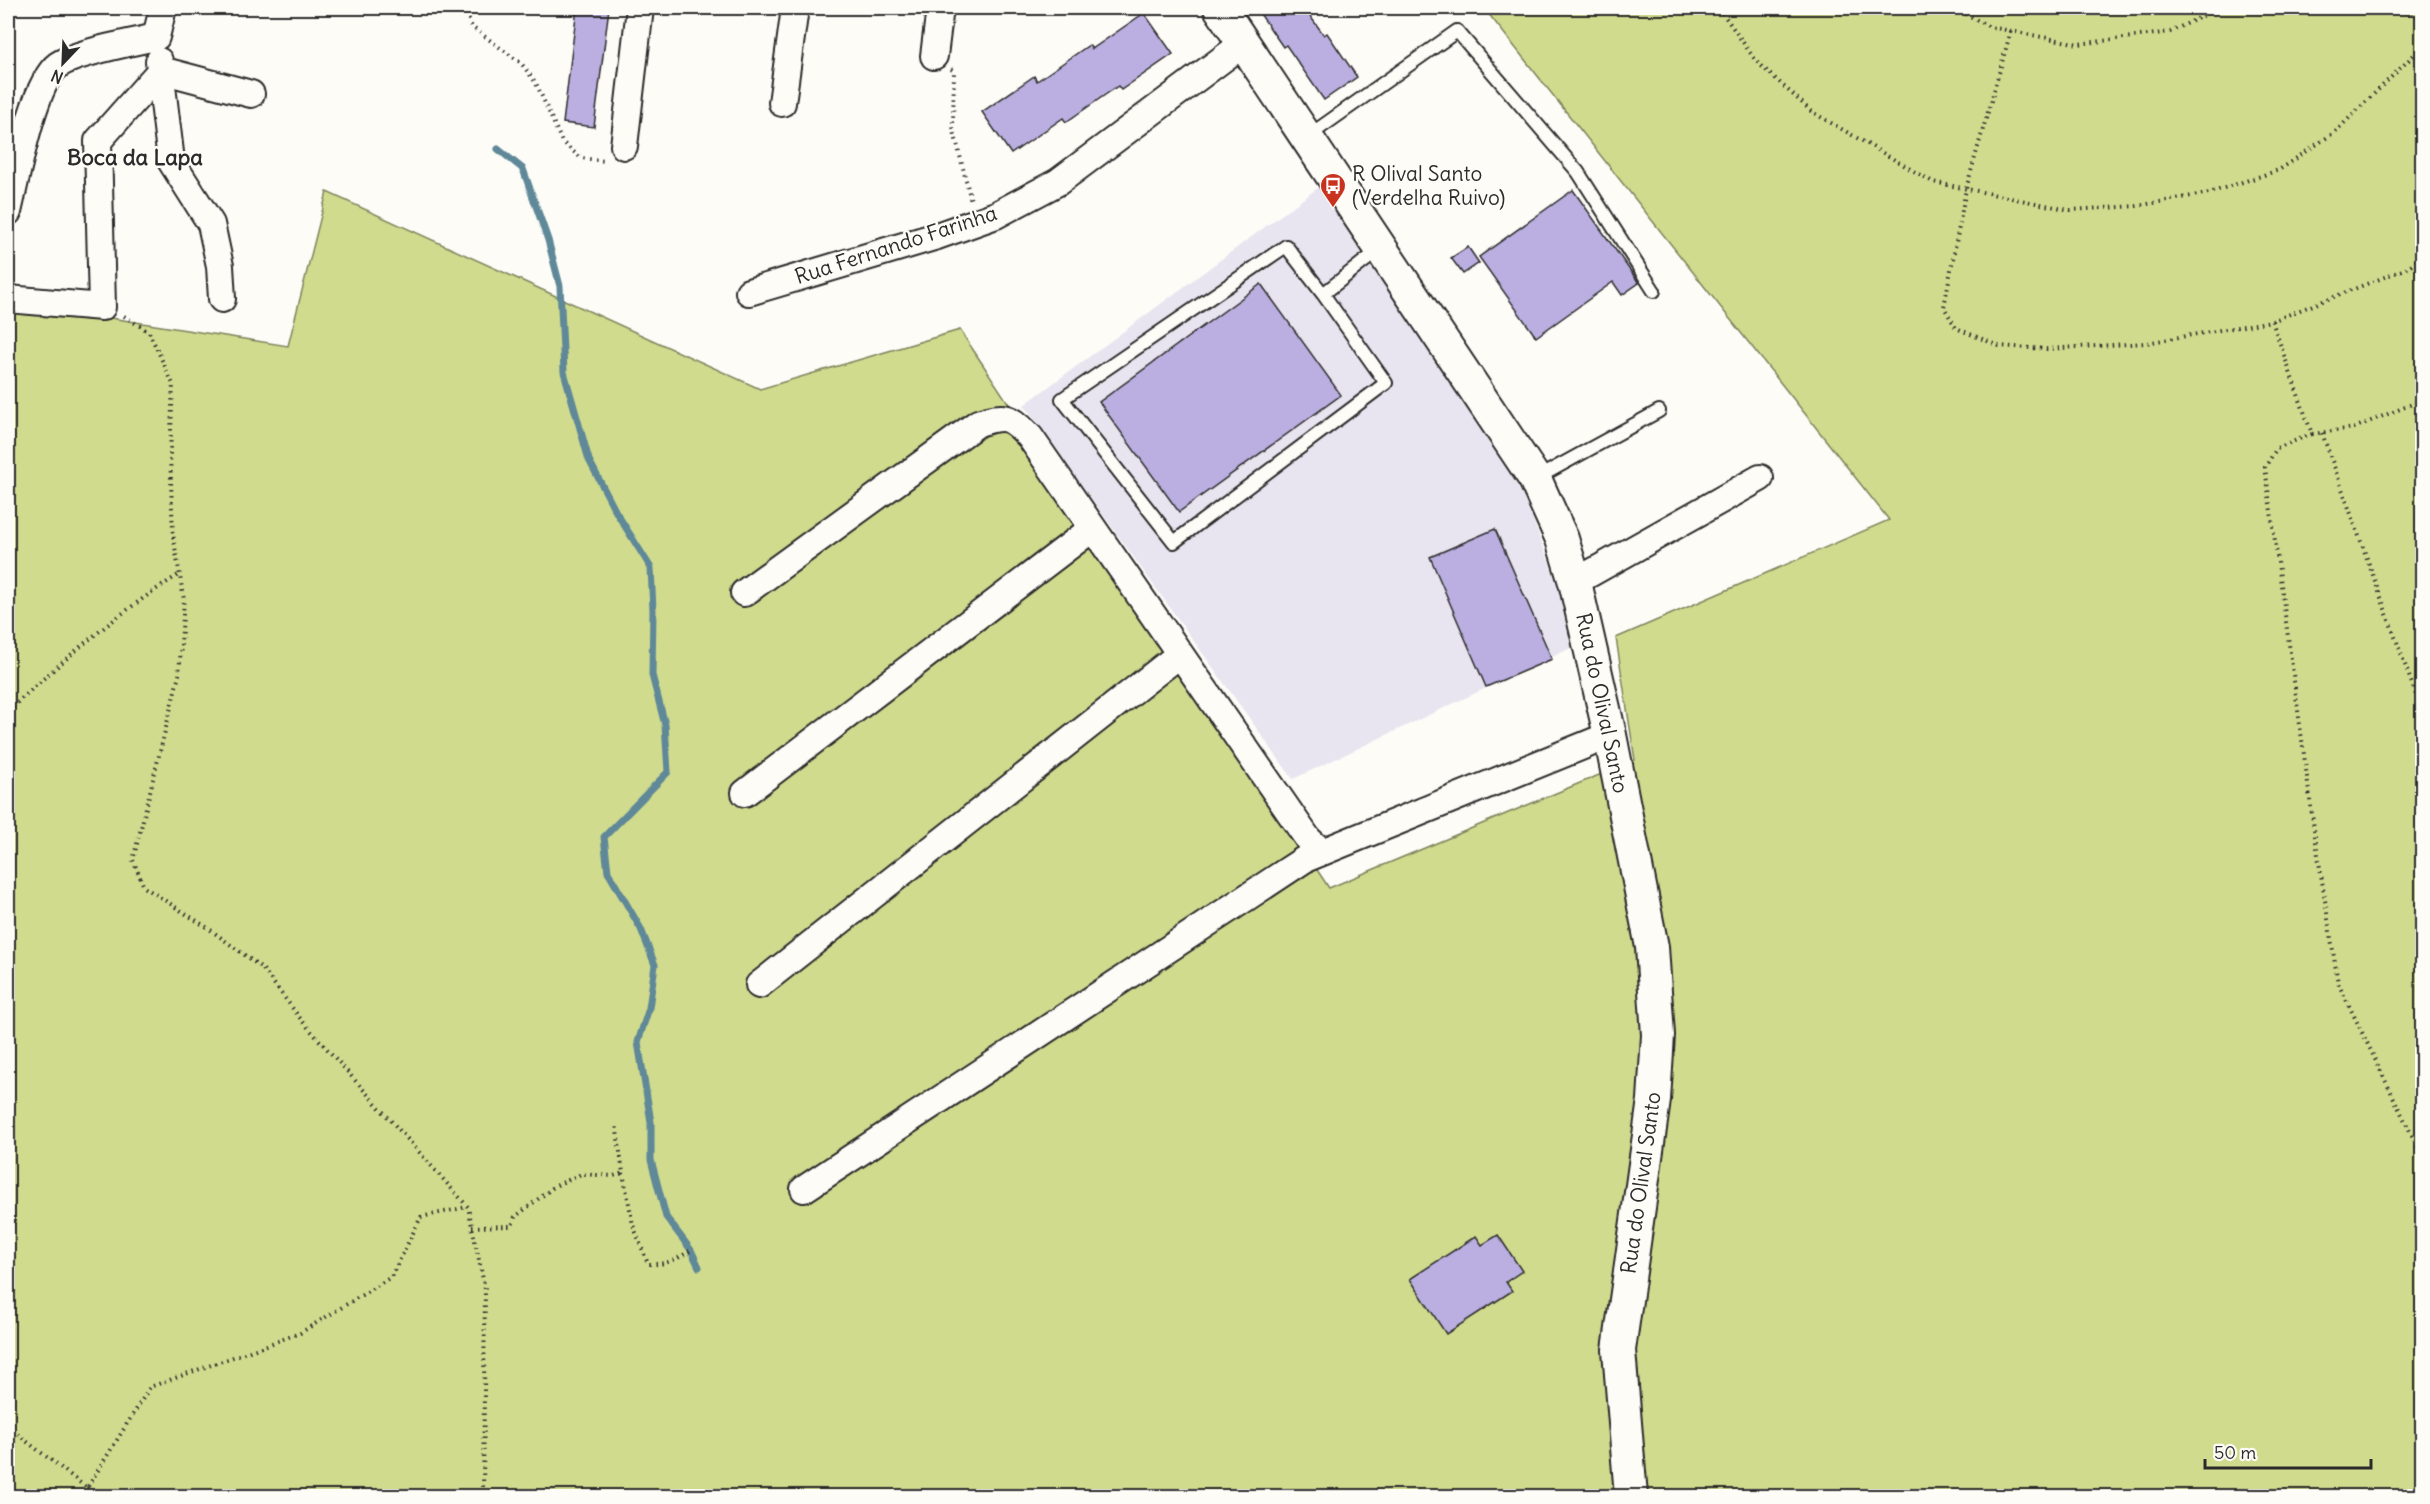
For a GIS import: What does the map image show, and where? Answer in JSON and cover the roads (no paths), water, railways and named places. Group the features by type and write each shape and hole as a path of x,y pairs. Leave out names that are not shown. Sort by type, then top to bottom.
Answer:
{"street":[{"path":"164,8 156,37 171,161 210,224 220,266 222,299"},
{"path":"624,146 640,8"},
{"path":"782,103 795,8"},
{"path":"934,56 940,8"},
{"name":"Rua do Olival Santo","path":"1220,8 1535,479 1558,529 1575,582 1610,735 1652,947 1658,1035 1654,1100 1619,1350 1631,1497"},
{"path":"8,212 36,103 46,78 52,70 68,60 156,37"},
{"name":"Rua Fernando Farinha","path":"749,292 937,236 996,215 1058,182 1244,44"},
{"path":"161,70 251,94"},
{"path":"8,299 102,307 98,141 161,70"},
{"path":"744,593 978,423 997,417 1015,421 1030,437 1308,838 1322,852"},
{"path":"1575,582 1760,478"},
{"path":"745,793 1093,528"},
{"path":"759,985 1180,654"},
{"path":"804,1189 1305,859 1610,735"}],"lane":[{"path":"1306,137 1457,31 1578,172 1654,291"},
{"path":"1286,246 1323,294 1386,383 1174,542 1062,399 1286,246"},
{"path":"1323,294 1382,250"},
{"path":"1535,479 1659,411"}],"waterway":[{"path":"498,149 523,169 548,240 560,286 564,372 589,460 616,512 651,568 652,675 665,725 668,772 604,837 608,872 641,929 655,965 649,1008 638,1042 651,1122 651,1160 666,1217 691,1250 699,1267"}],"place":[{"name":"R Olival Santo (Verdelha Ruivo)","path":"1333,209"}],"district":[{"name":"Boca da Lapa","path":"135,157"}]}
